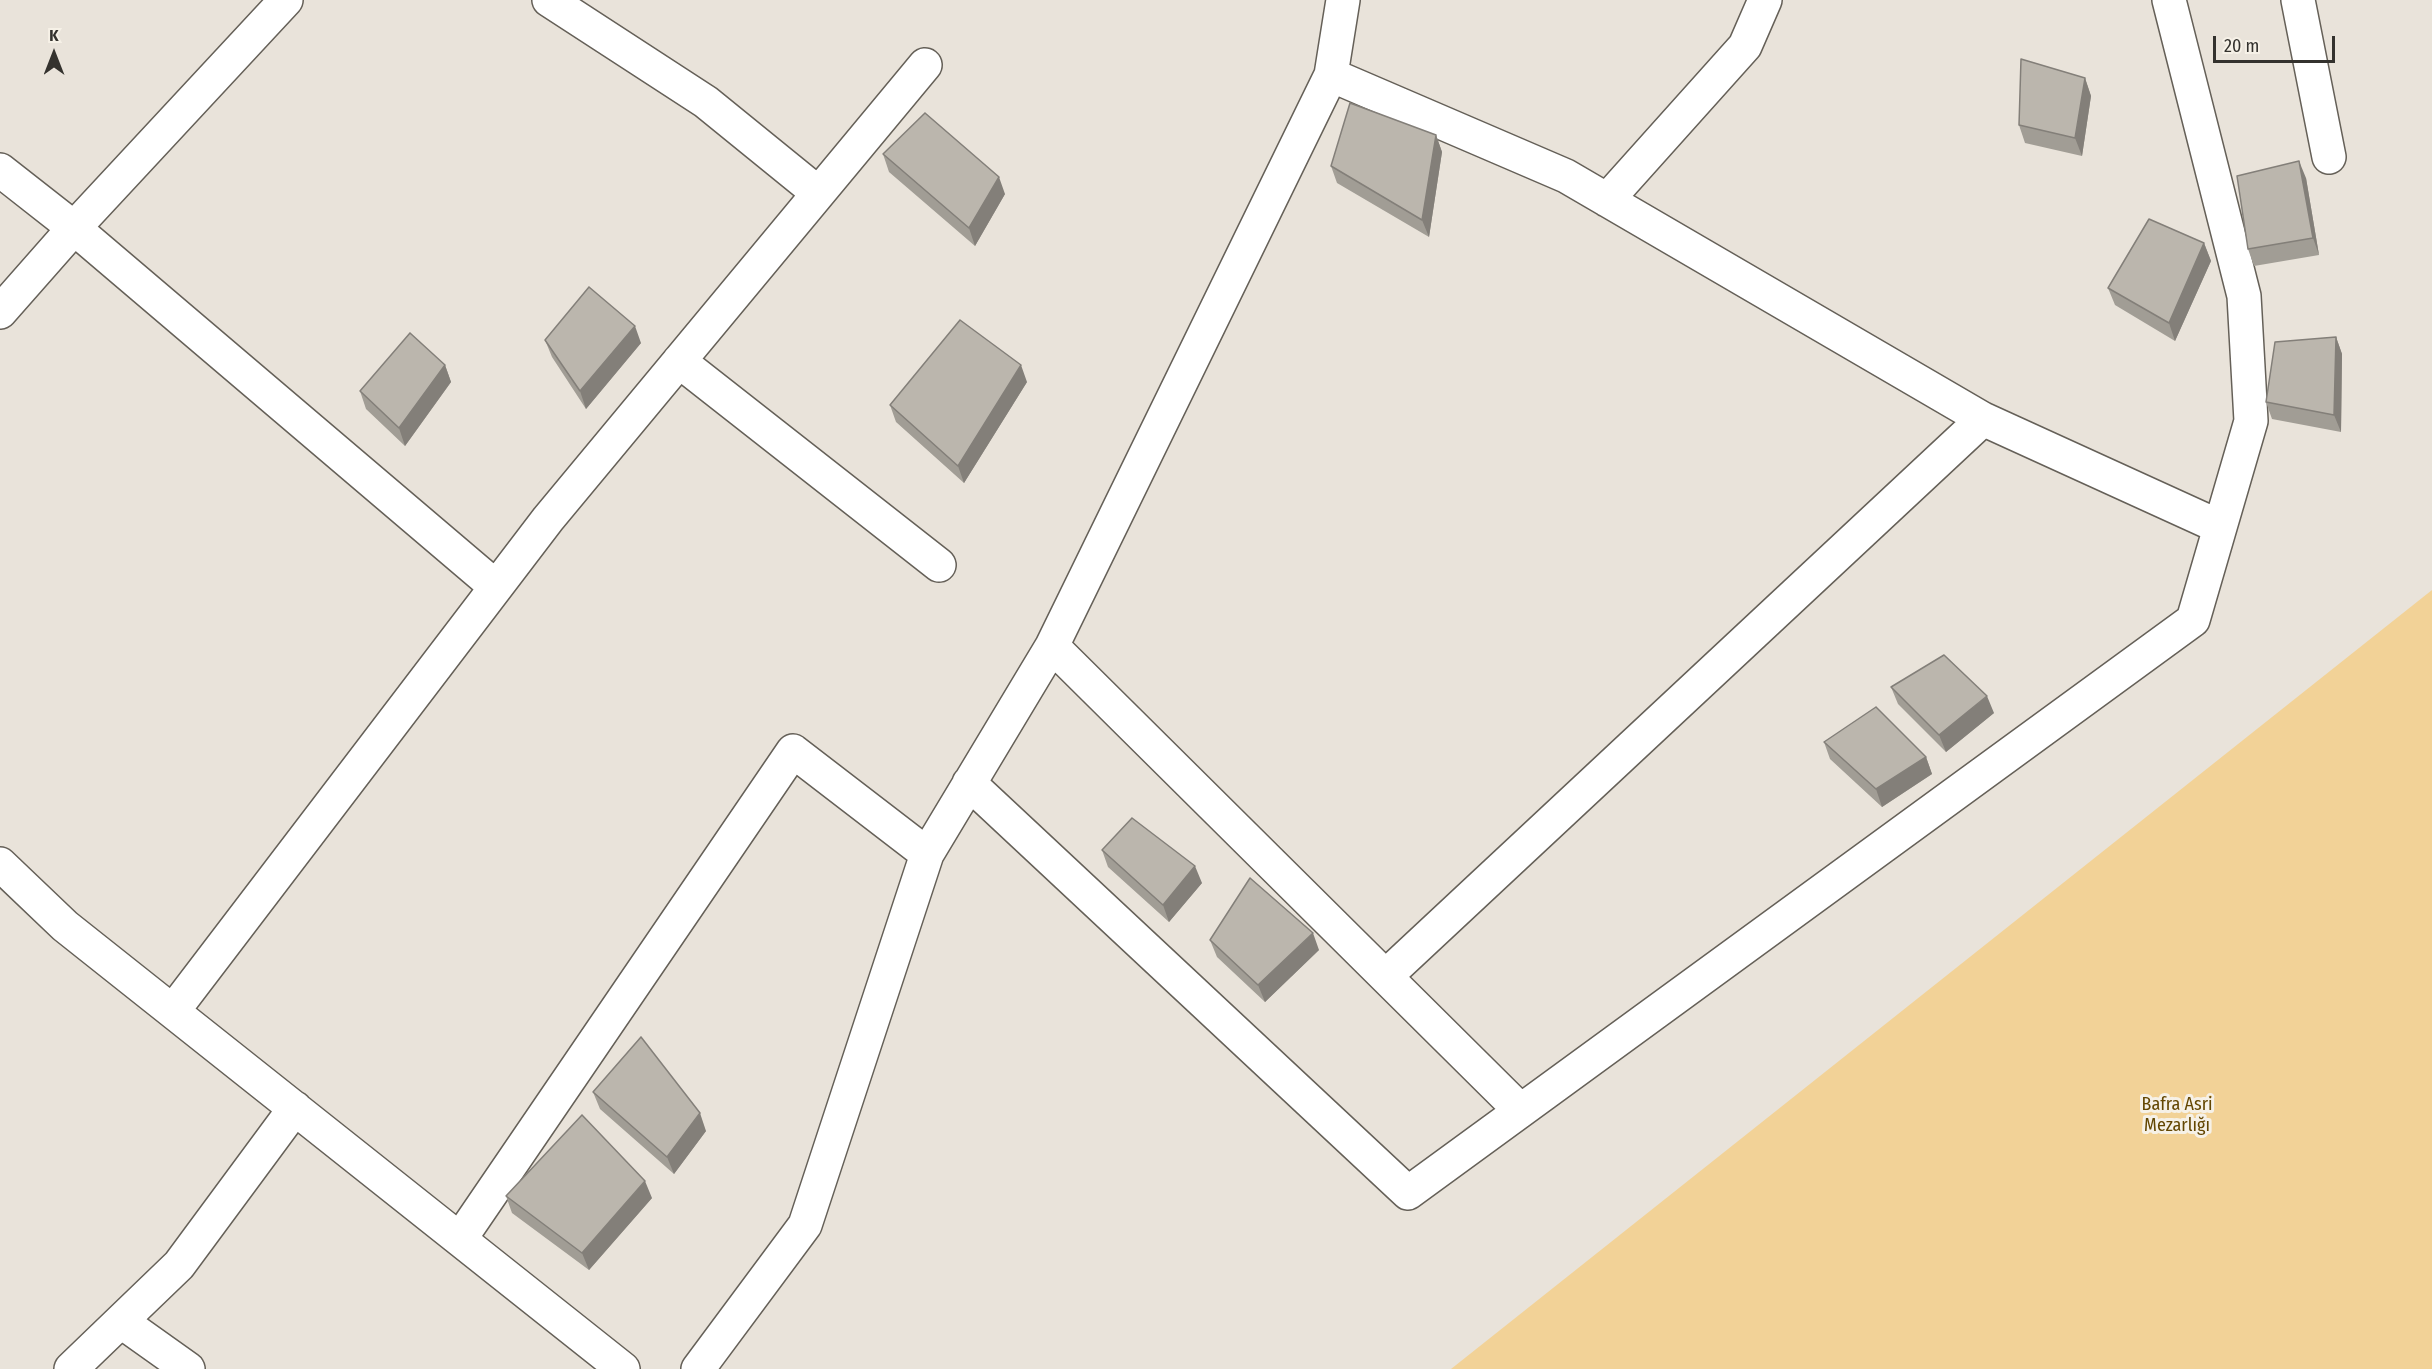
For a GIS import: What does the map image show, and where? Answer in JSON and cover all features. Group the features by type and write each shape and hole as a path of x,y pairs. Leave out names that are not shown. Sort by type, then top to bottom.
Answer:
{"street":[{"path":"0,312 74,228 286,0"},
{"path":"549,0 706,102 818,193"},
{"path":"698,1369 804,1225 927,854 1052,646 1331,75 1343,0"},
{"path":"1607,200 1745,46 1765,0"},
{"path":"969,783 1408,1193 2193,620 2251,421 2244,296 2169,0"},
{"path":"2298,0 2328,157"},
{"path":"173,1011 548,519 925,65"},
{"path":"1331,75 1566,176 1983,419 2220,527"},
{"path":"0,170 74,228 496,586"},
{"path":"679,361 939,565"},
{"path":"1386,976 1983,419"},
{"path":"1052,646 1520,1110"},
{"path":"460,1239 793,751 927,854"},
{"path":"0,864 65,926 623,1369"},
{"path":"71,1369 179,1265 295,1108"},
{"path":"122,1322 188,1369"}],"green space":[{"name":"Bafra Asri Mezarlığı","path":"2432,590 2432,1369 1451,1369"}],"building":[{"path":"2021,59 2085,78 2075,138 2019,125"},
{"path":"1350,103 1436,135 1422,220 1331,166"},
{"path":"925,113 999,177 969,228 883,154"},
{"path":"2299,161 2313,238 2248,249 2237,176"},
{"path":"2149,219 2204,243 2169,323 2108,288"},
{"path":"589,287 635,326 580,391 545,340"},
{"path":"960,320 1021,365 958,466 890,405"},
{"path":"410,333 445,365 399,428 360,391"},
{"path":"2336,337 2334,415 2266,402 2275,342"},
{"path":"1944,655 1987,696 1939,735 1891,687"},
{"path":"1876,707 1926,757 1876,789 1824,742"},
{"path":"1132,818 1195,866 1163,905 1102,850"},
{"path":"1250,878 1313,933 1258,985 1210,940"},
{"path":"641,1037 700,1113 667,1157 593,1092"},
{"path":"582,1115 645,1181 582,1253 506,1196"}]}
